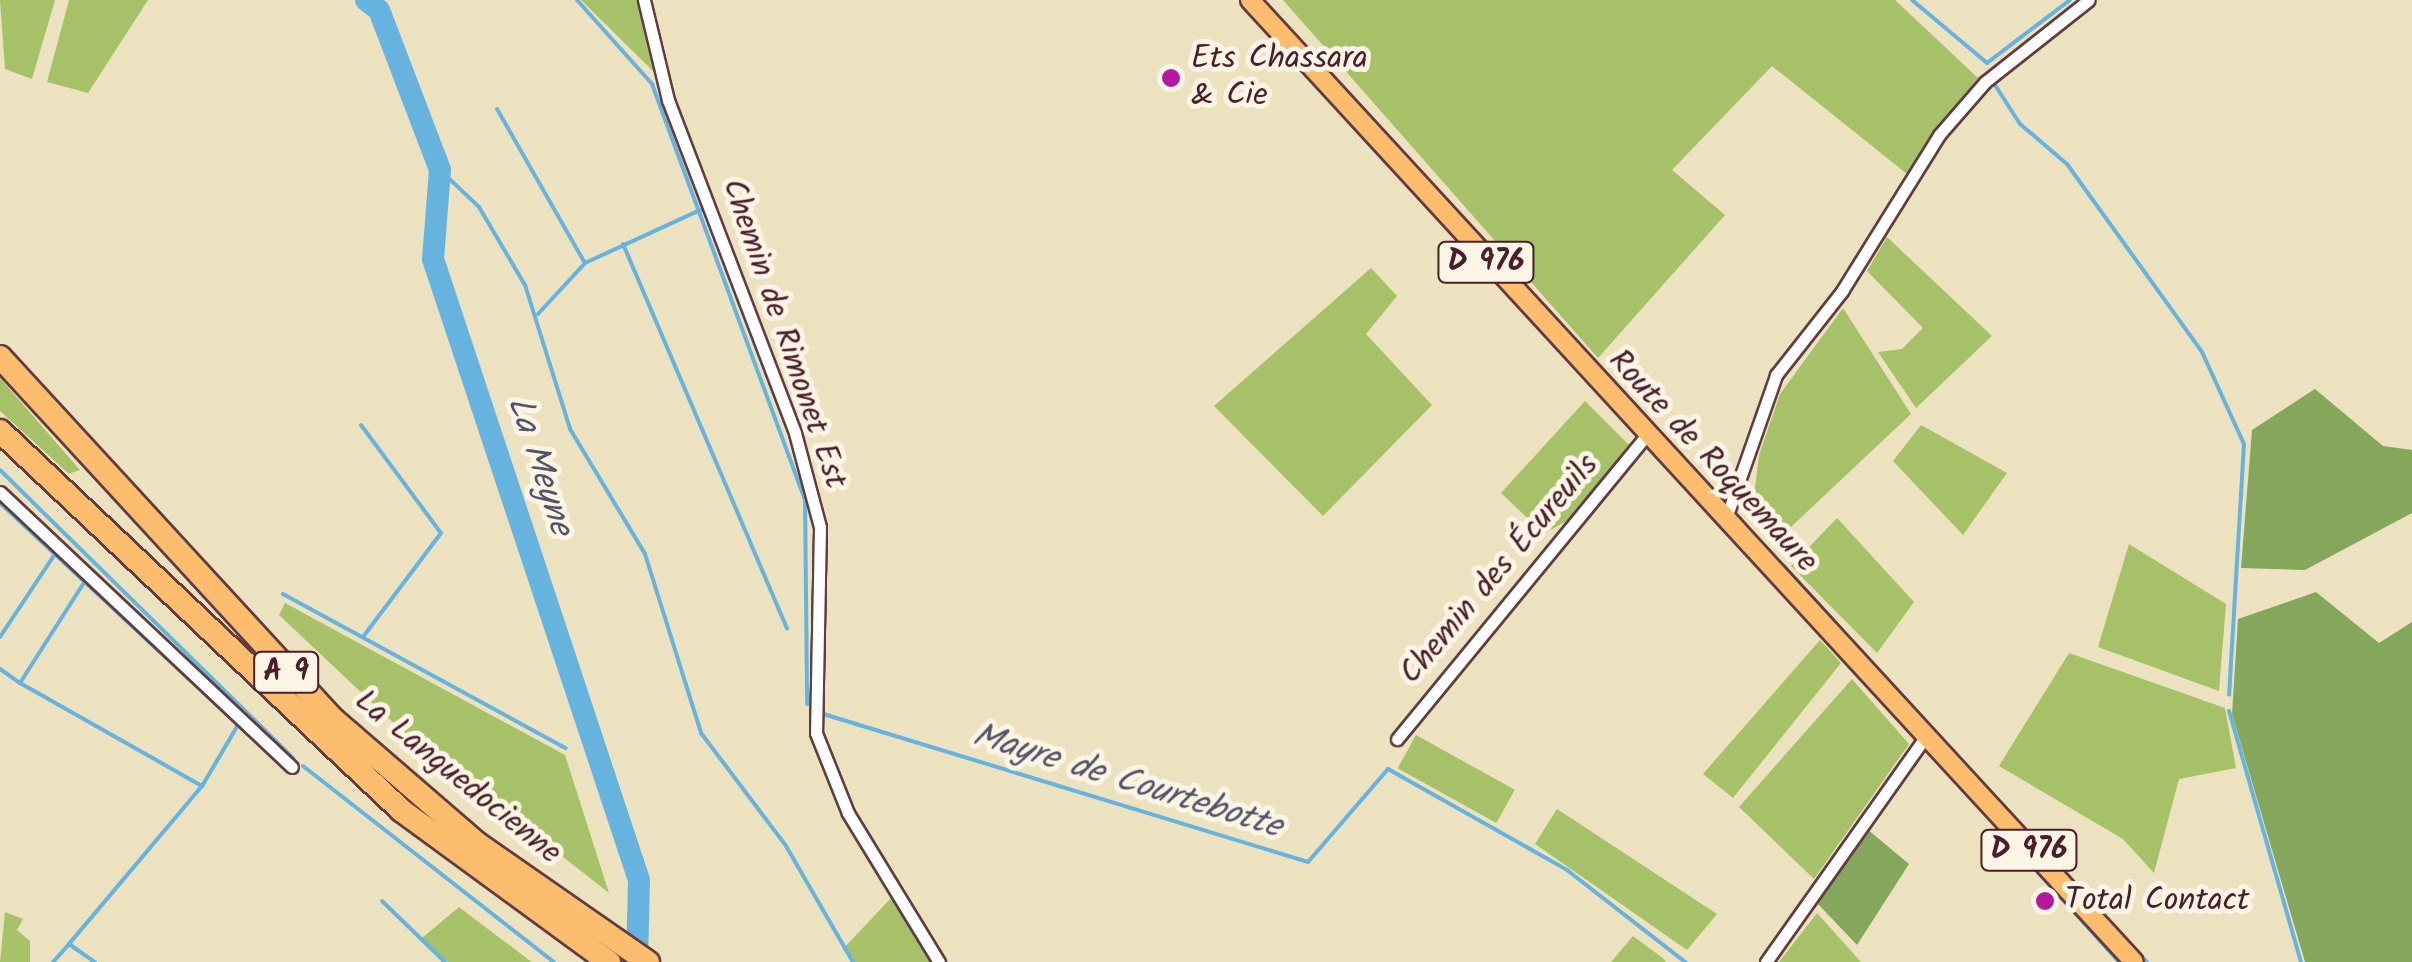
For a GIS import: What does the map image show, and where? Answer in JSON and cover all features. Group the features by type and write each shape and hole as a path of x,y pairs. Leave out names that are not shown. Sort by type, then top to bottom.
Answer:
{"highway":[{"name":"La Languedocienne","path":"0,357 333,719 612,952"},
{"name":"La Languedocienne","path":"0,431 401,810 612,952 648,962"}],"main road":[{"name":"Route de Roquemaure","path":"1250,0 1646,436 2134,962"}],"street":[{"name":"Chemin de Rimonet Est","path":"644,0 668,100 795,433 820,527 816,733 848,813 939,962"},
{"path":"1726,521 1776,375 1864,259 1939,135 1985,82 2089,0"},
{"name":"Chemin des Écureuils","path":"1397,739 1646,436"},
{"path":"0,492 292,767"},
{"path":"1766,962 1926,736"}],"green space":[{"path":"0,0 55,0 32,79 5,69"},
{"path":"69,0 148,0 88,93 47,82"},
{"path":"581,0 639,0 657,75"},
{"path":"1283,0 1895,0 1978,78 1907,174 1772,66 1672,170 1725,215 1598,358"},
{"path":"1887,237 1992,336 1916,408 1878,352 1902,349 1923,328 1867,271"},
{"path":"1371,268 1397,296 1366,334 1432,405 1323,516 1214,406"},
{"path":"1843,308 1911,414 1775,542 1752,513 1759,455 1780,394"},
{"path":"0,378 80,470 69,474 0,411"},
{"path":"2315,389 2383,446 2412,450 2412,513 2305,570 2241,568 2252,430"},
{"path":"1585,401 1632,448 1578,514 1544,534 1501,493"},
{"path":"1921,425 2007,473 1963,535 1893,461"},
{"path":"1837,518 1914,602 1877,653 1791,566"},
{"path":"2129,544 2226,604 2219,691 2098,647"},
{"path":"2316,592 2379,643 2412,622 2412,962 2305,962 2232,714 2238,619"},
{"path":"285,603 565,755 609,893 399,728 279,615"},
{"path":"1820,640 1841,663 1733,798 1703,774"},
{"path":"2069,653 2225,708 2236,768 2179,779 2154,873 2123,839 1999,766"},
{"path":"1852,679 1909,744 1814,879 1739,807"},
{"path":"1416,735 1515,790 1496,823 1398,768"},
{"path":"1557,809 1717,914 1687,950 1535,844"},
{"path":"1867,829 1909,864 1857,945 1817,903"},
{"path":"891,898 933,962 852,962 843,949"},
{"path":"459,907 532,962 448,962 422,938"},
{"path":"5,912 23,919 17,930 30,941 30,962 0,962"},
{"path":"1817,913 1861,962 1779,962"},
{"path":"1633,936 1664,959 1666,962 1611,962"}],"waterway":[{"name":"La Meyne","path":"366,0 379,10 440,170 433,259 639,880 637,962"},
{"name":"Mayre de Courtebotte","path":"577,0 652,84 805,499 807,704"},
{"path":"1912,0 1987,63"},
{"path":"1987,63 2070,0"},
{"path":"1262,26 1963,788"},
{"path":"1995,85 2020,124 2067,164 2202,352 2244,444 2229,695"},
{"path":"497,109 585,263"},
{"path":"440,170 479,207 525,285 570,429 645,554 701,733 786,846 853,962"},
{"path":"538,314 585,263 700,210"},
{"path":"623,244 787,629"},
{"path":"361,425 441,533 363,637"},
{"path":"0,470 293,758"},
{"path":"0,503 238,725 202,786 69,944"},
{"path":"0,637 55,554"},
{"path":"1784,566 1890,683"},
{"path":"0,669 20,683 85,581"},
{"path":"283,594 566,748"},
{"path":"20,683 202,786"},
{"path":"2229,711 2301,962"},
{"name":"Mayre de Courtebotte","path":"820,713 1308,862 1388,769 1567,870 1685,962"},
{"path":"303,766 554,962"},
{"name":"Mayre de Courtebotte","path":"1989,818 2119,962"},
{"path":"382,901 445,962"},
{"path":"2116,929 2147,962"},
{"path":"53,962 69,944 95,962"}],"place":[{"name":"Ets Chassara & Cie","path":"1171,78"},
{"name":"Total Contact","path":"2045,901"}]}
